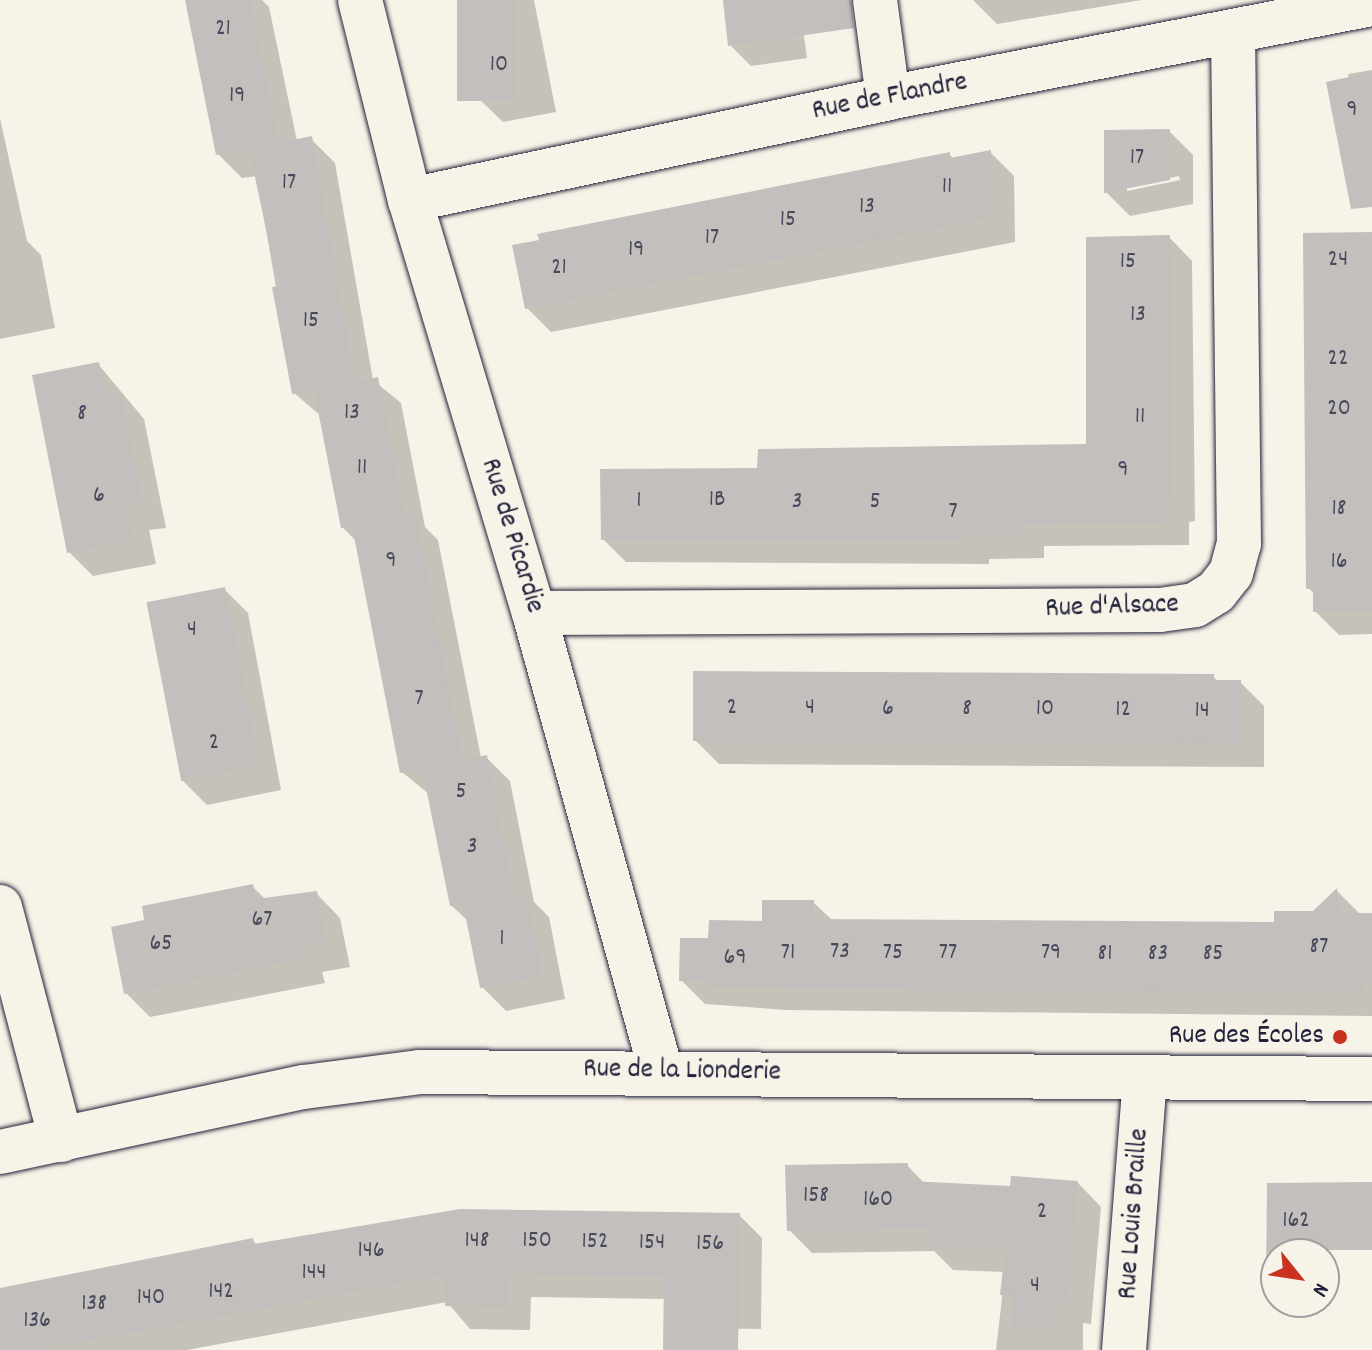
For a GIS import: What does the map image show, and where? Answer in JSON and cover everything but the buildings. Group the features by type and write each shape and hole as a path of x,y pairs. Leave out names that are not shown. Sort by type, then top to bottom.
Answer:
{"street":[{"name":"Rue de Picardie","path":"360,0 410,200 534,613 661,1072"},
{"path":"875,0 888,98"},
{"name":"Rue de Flandre","path":"410,200 888,98 1372,4"},
{"name":"Rue d'Alsace","path":"534,613 1160,610 1195,605 1216,592 1231,573 1239,544 1233,33"},
{"path":"0,907 61,1140"},
{"name":"Rue de la Lionderie","path":"0,1152 370,1076 469,1069 1372,1079"},
{"name":"Rue Louis Braille","path":"1124,1350 1145,1078"}],"place":[{"name":"Rue des Écoles","path":"1340,1037"}]}
